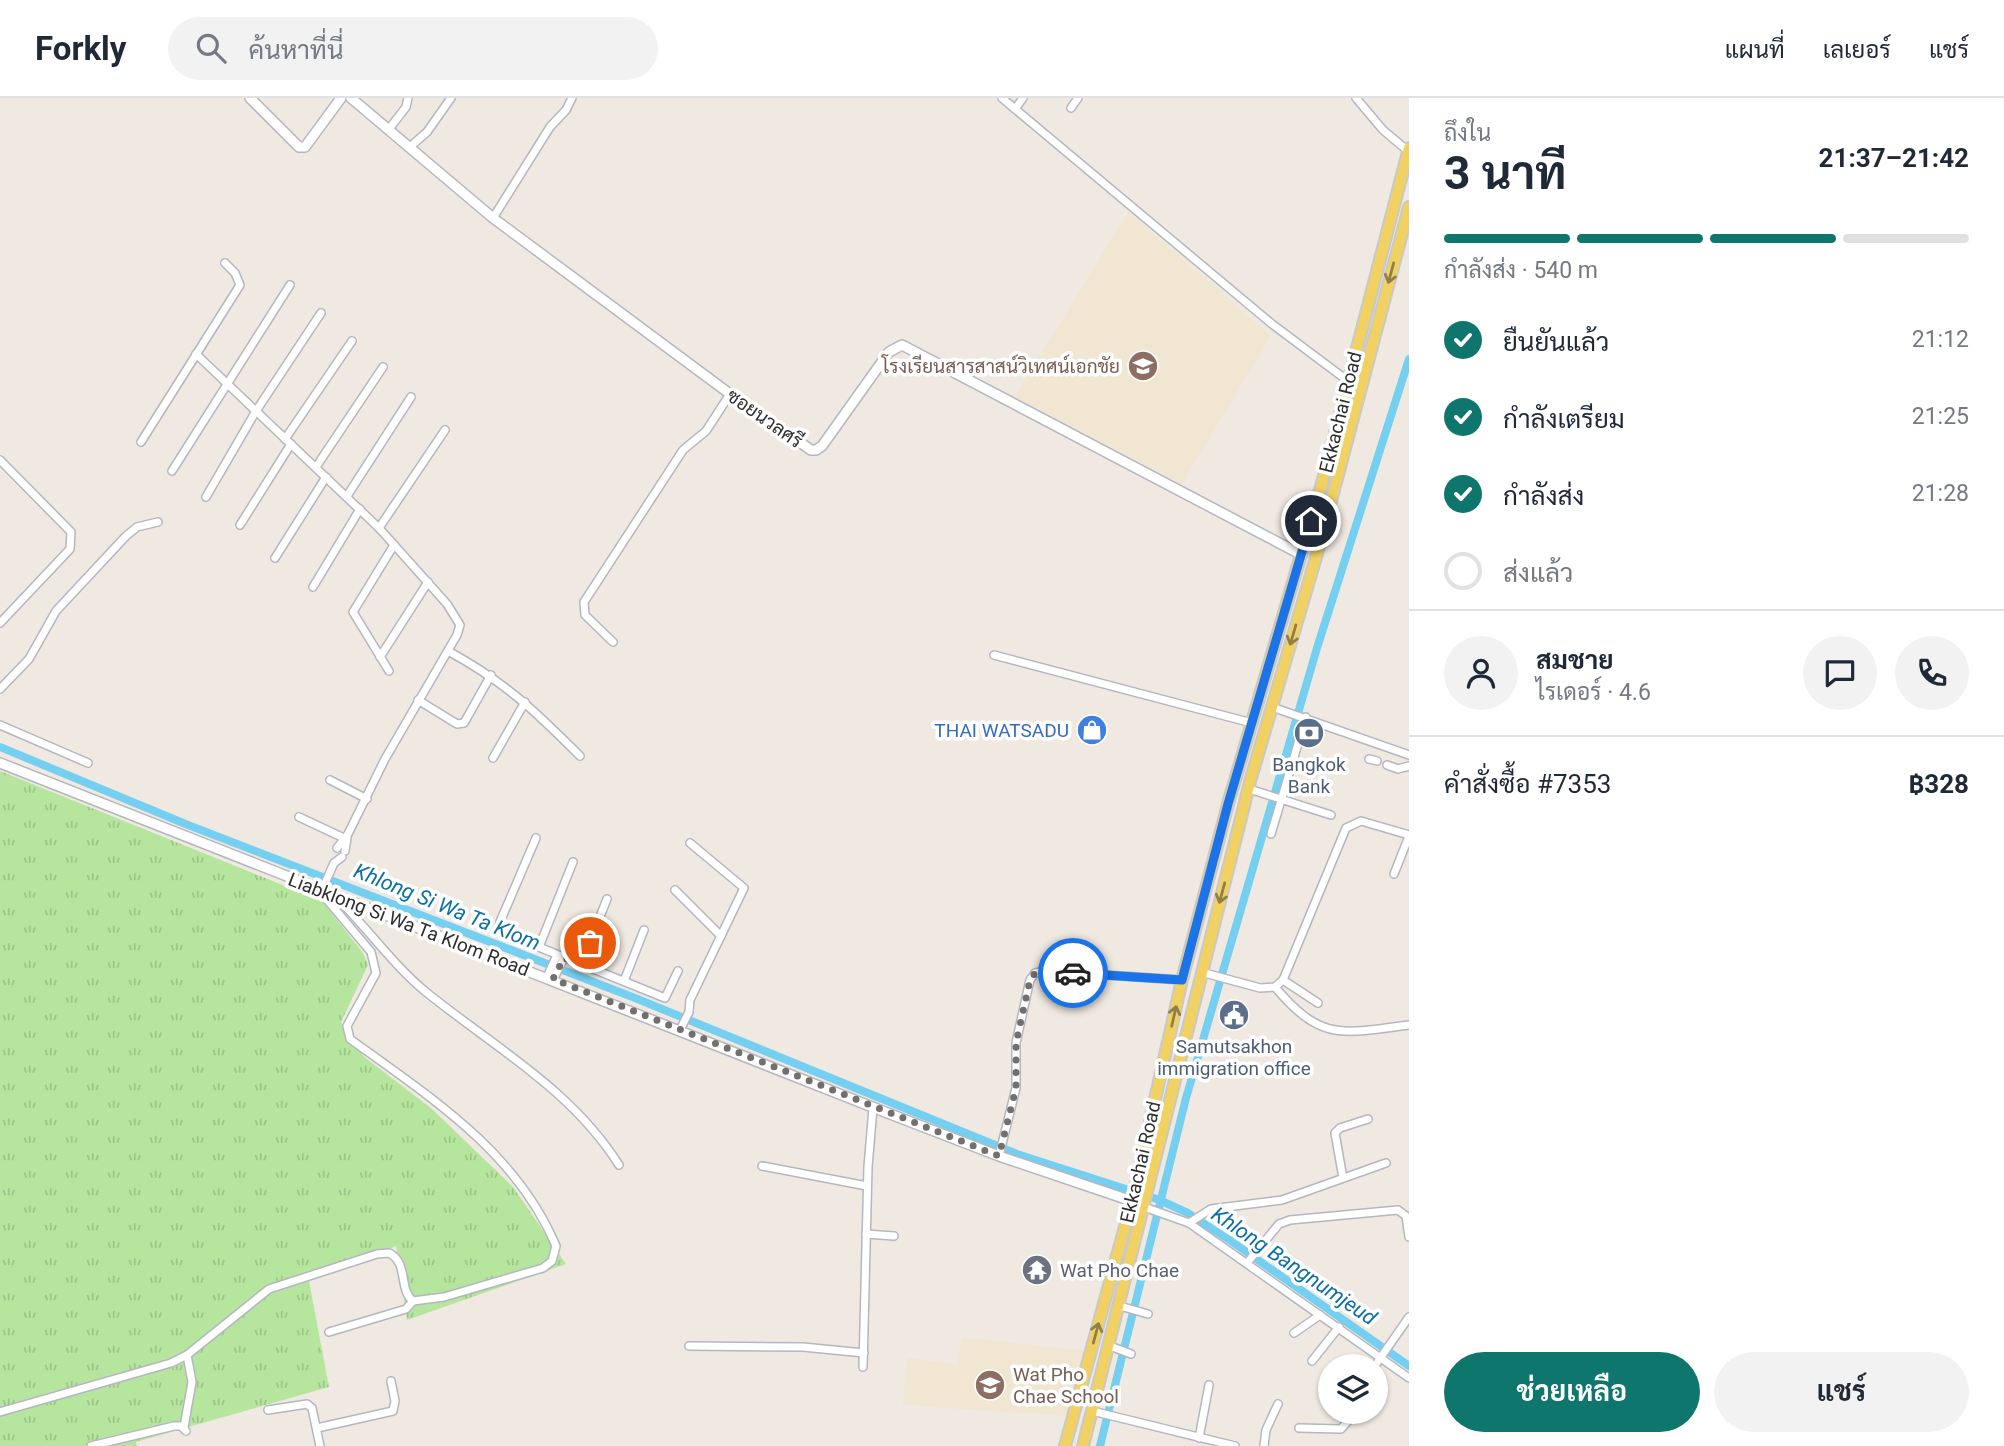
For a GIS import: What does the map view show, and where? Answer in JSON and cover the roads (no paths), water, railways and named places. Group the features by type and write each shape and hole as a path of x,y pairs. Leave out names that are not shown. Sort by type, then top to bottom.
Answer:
{"main road":[{"name":"Ekkachai Road","path":"1065,1446 1133,1198 1182,980 1223,822 1302,555 1409,150"},
{"name":"Ekkachai Road","path":"1083,1446 1102,1415 1110,1346 1126,1308 1151,1175 1205,973 1239,827 1344,456 1409,207"},
{"path":"1223,822 1239,827"}],"street":[{"path":"250,98 299,147 305,147 341,98"},
{"name":"ซอยนวลศรี","path":"351,98 493,218 730,394 816,450 889,352 902,345 1302,555"},
{"path":"389,129 406,107 408,98"},
{"path":"411,146 427,132 451,98"},
{"path":"493,218 550,127 566,110 572,98"},
{"path":"1002,98 1272,324 1348,381"},
{"path":"1015,109 1023,98"},
{"path":"1071,108 1078,98"},
{"path":"1356,98 1383,130 1409,150"},
{"path":"141,442 240,285 235,272 225,263"},
{"path":"172,471 290,285"},
{"path":"206,497 256,411 321,313"},
{"path":"240,525 288,441 352,341"},
{"path":"196,354 379,528 447,604 460,625 448,651 384,759 367,799 320,890 371,952 376,964 376,973 347,1026 350,1039 445,1106 472,1129 530,1200 556,1246 552,1261 543,1268 443,1297 413,1301 406,1309 329,1332"},
{"path":"316,467 383,367"},
{"path":"613,642 585,615 584,602 683,450 706,431 730,394"},
{"path":"347,496 411,397"},
{"path":"379,528 445,430"},
{"path":"0,460 71,532 72,542 70,549 0,623"},
{"path":"275,558 326,477"},
{"path":"313,587 360,509"},
{"path":"0,689 35,651 56,611 109,553 137,527 158,522"},
{"path":"389,671 353,612 394,545"},
{"path":"380,656 428,582"},
{"path":"448,651 491,675 525,702 580,756"},
{"path":"994,655 1252,723"},
{"path":"418,700 457,724 464,723 491,675"},
{"path":"493,758 525,702"},
{"path":"1272,707 1409,755"},
{"path":"1271,834 1304,716"},
{"path":"0,725 88,763"},
{"name":"Liabklong Si Wa Ta Klom Road","path":"0,763 320,890 682,1027 873,1108 1133,1198"},
{"path":"1387,765 1398,769 1409,766"},
{"path":"330,780 367,799"},
{"path":"1249,789 1331,815"},
{"path":"299,817 346,837"},
{"path":"1205,973 1260,988 1275,988 1283,980 1346,828 1361,821 1409,835 1394,874"},
{"path":"536,838 500,922 504,933 539,947 559,960 581,964 665,998 678,971"},
{"path":"682,1027 689,1012 690,1000 744,888 690,843"},
{"path":"539,947 573,862"},
{"path":"675,890 721,936"},
{"path":"333,895 424,990 495,1042 570,1104 606,1144 619,1165"},
{"path":"581,964 607,899"},
{"path":"624,981 644,930"},
{"path":"551,976 559,960"},
{"path":"1000,1153 1016,1088 1016,1043 1030,980 1035,973 1045,971 1182,980"},
{"path":"1283,980 1318,1003"},
{"path":"1275,988 1307,1020 1331,1031 1356,1032 1409,1025"},
{"path":"863,1367 867,1186 873,1108"},
{"path":"1343,1178 1335,1133 1340,1128 1368,1119"},
{"path":"1191,1221 1203,1212 1282,1200 1386,1163"},
{"path":"762,1166 867,1186"},
{"path":"1146,1205 1159,1212 1191,1221 1378,1354"},
{"path":"1248,1262 1283,1222 1350,1213 1403,1212 1409,1237"},
{"path":"866,1234 894,1236"},
{"path":"0,1412 171,1363 187,1355 270,1289 377,1254 389,1253 400,1262 408,1297 413,1301"},
{"path":"1126,1308 1144,1313"},
{"path":"1294,1333 1320,1315"},
{"path":"1382,1354 1409,1317"},
{"path":"1312,1361 1339,1327"},
{"path":"689,1346 803,1347 863,1353"},
{"path":"1110,1346 1127,1353"},
{"path":"91,1446 174,1426 185,1429 192,1382 187,1355"},
{"path":"1388,1362 1409,1378"},
{"path":"317,1428 393,1410 395,1401 391,1381"},
{"path":"1199,1438 1209,1385"},
{"path":"268,1410 307,1404 312,1408 320,1446"},
{"path":"1264,1446 1266,1430 1278,1404"},
{"path":"1102,1415 1235,1446"},
{"path":"1299,1428 1341,1429 1345,1424"}],"waterway":[{"path":"1100,1446 1186,1098 1317,648 1409,359"},
{"name":"Khlong Si Wa Ta Klom","path":"0,747 188,825 635,998 1017,1154 1157,1199 1188,1213 1231,1241 1409,1366"}],"place":[{"name":"โรงเรียนสารสาสน์วิเทศน์เอกชัย","path":"1143,366"},
{"name":"THAI WATSADU","path":"1092,730"},
{"name":"Bangkok Bank","path":"1309,733"},
{"name":"Samutsakhon immigration office","path":"1234,1015"},
{"name":"Wat Pho Chae","path":"1037,1270"},
{"name":"Wat Pho Chae School","path":"990,1385"}],"water label":[{"name":"Khlong Bangnumjeud","path":"1294,1266"}]}
